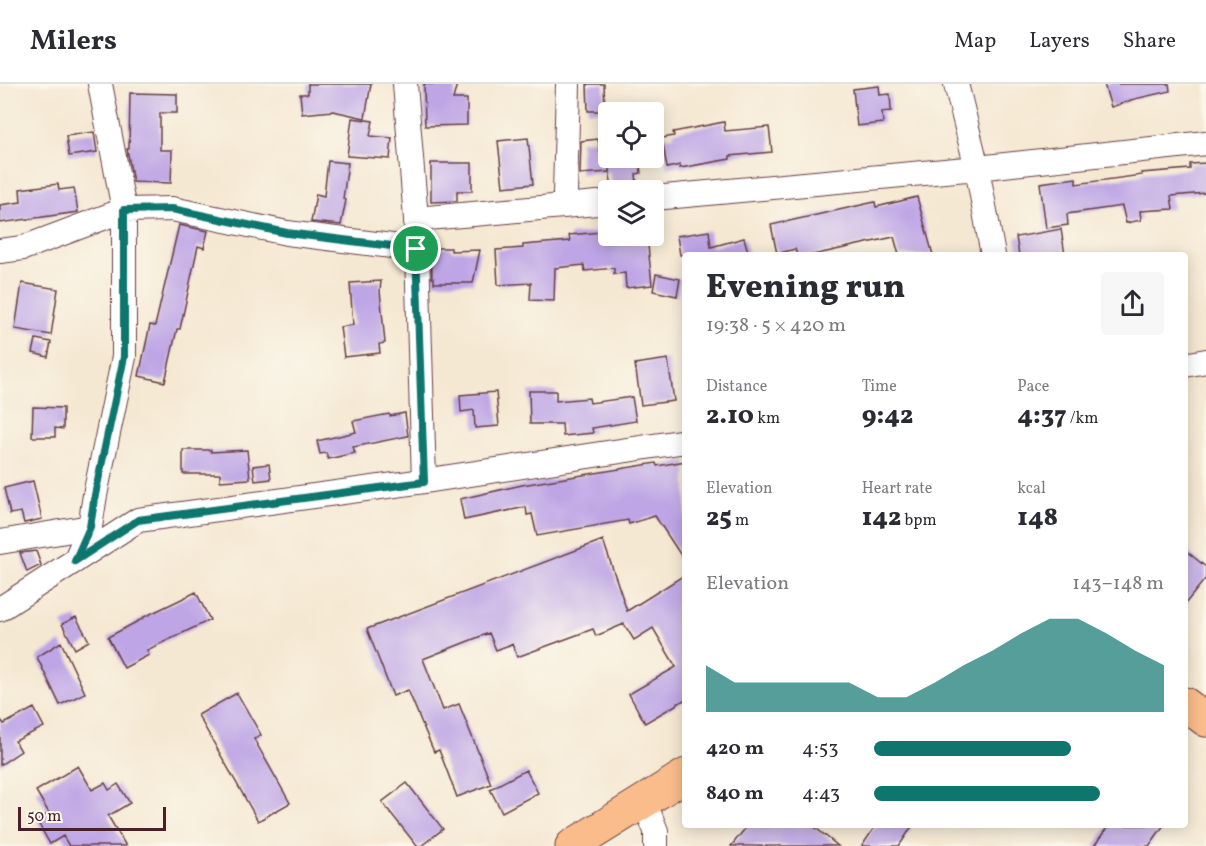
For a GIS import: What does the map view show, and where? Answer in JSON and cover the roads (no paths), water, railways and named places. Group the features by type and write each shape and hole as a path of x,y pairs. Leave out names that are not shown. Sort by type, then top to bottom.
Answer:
{"highway":[{"path":"1188,706 1206,720"},
{"path":"572,846 682,777"}],"street":[{"path":"75,561 90,527 124,357 124,210 100,84"},
{"path":"405,84 416,219 424,482"},
{"path":"565,194 568,84"},
{"path":"956,84 992,252"},
{"path":"664,197 976,168 1206,143"},
{"path":"416,219 598,203"},
{"path":"0,251 22,248 124,210 172,209 287,233 416,249"},
{"path":"1188,364 1206,362"},
{"path":"0,609 138,520 424,482 682,442"},
{"path":"0,542 90,527"},
{"path":"644,801 656,831 656,846"}]}
